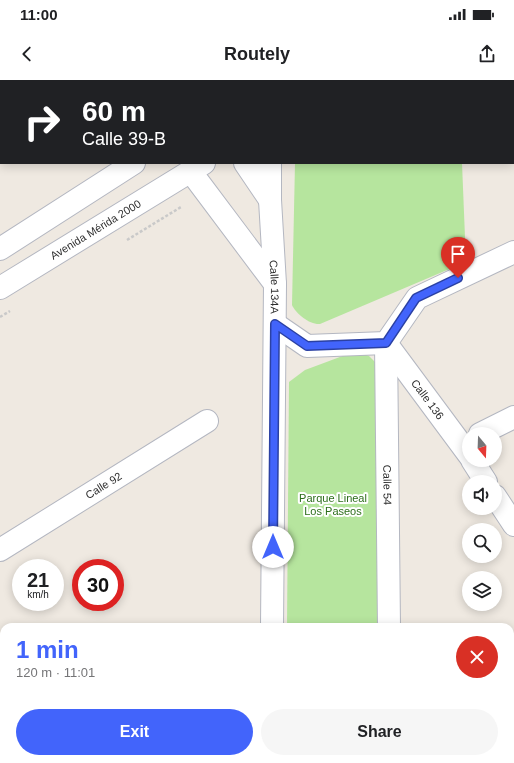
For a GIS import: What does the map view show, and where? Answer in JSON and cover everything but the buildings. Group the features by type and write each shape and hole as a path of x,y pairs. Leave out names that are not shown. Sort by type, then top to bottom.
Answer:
{"street":[{"path":"0,249 132,164"},
{"path":"246,164 270,200"},
{"name":"Calle 134A","path":"270,164 270,200 275,284 272,623"},
{"name":"Avenida Mérida 2000","path":"0,288 194,166 275,284"},
{"path":"275,324 307,346 386,343 416,298 514,252"},
{"name":"Calle 136","path":"386,343 462,436"},
{"name":"Calle 54","path":"386,343 389,623"},
{"path":"499,427 514,417"},
{"name":"Calle 92","path":"0,550 207,421"},
{"path":"502,507 514,525"}],"green space":[{"path":"295,164 462,164 466,262 320,324 308,321 297,312 292,305"},
{"name":"Parque Lineal Los Paseos","path":"356,351 369,356 378,365 377,623 287,623 289,382 305,370"}],"route":[{"path":"273,547 275,324 307,346 386,343 416,298 458,278"}]}
